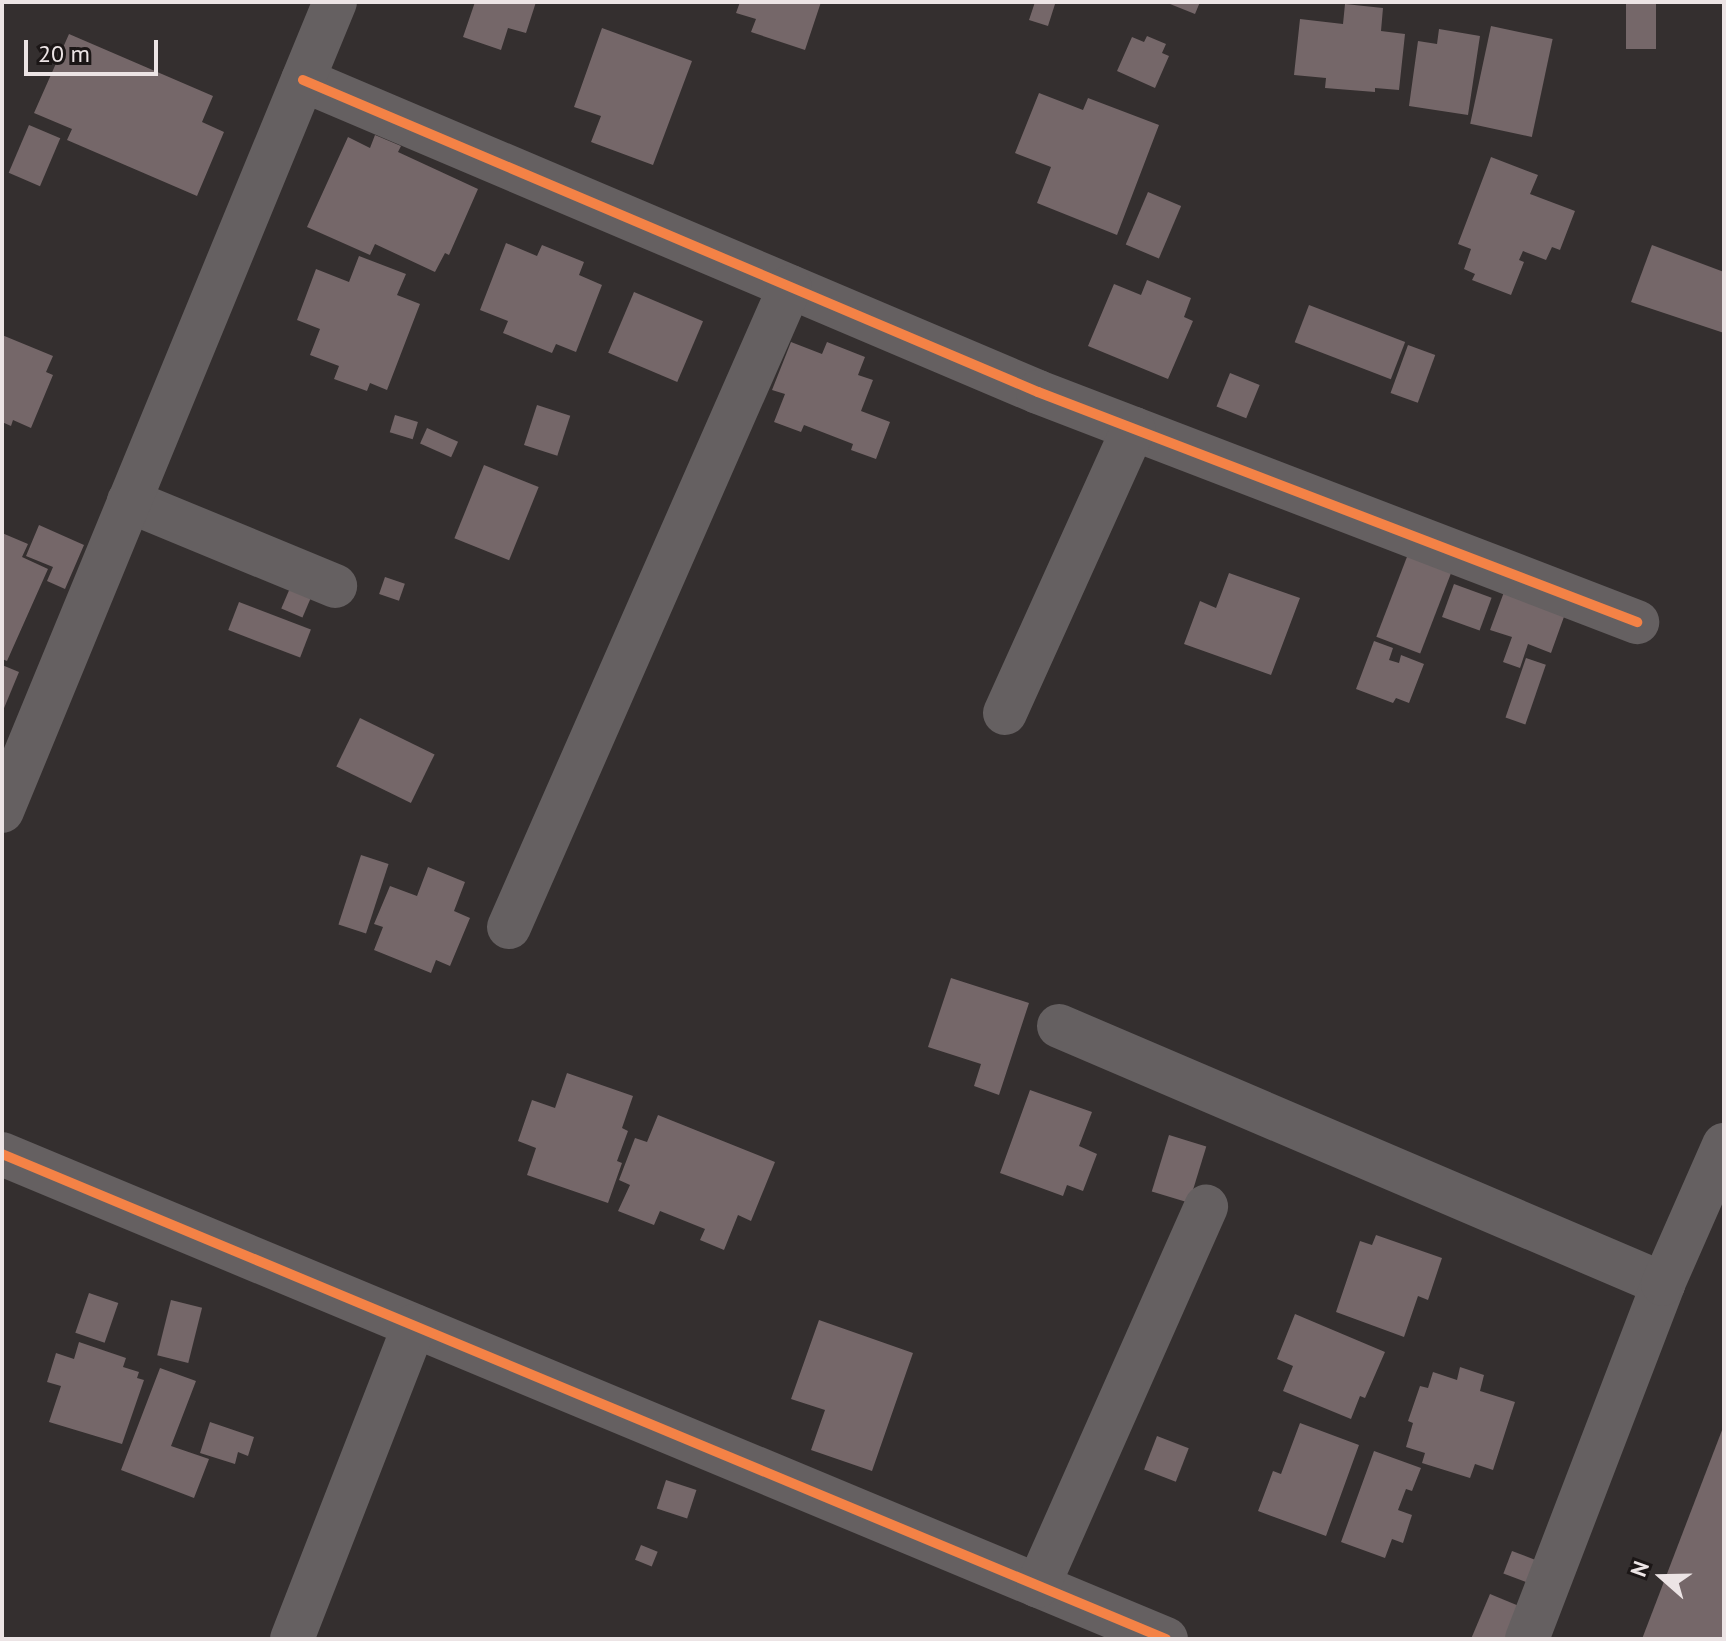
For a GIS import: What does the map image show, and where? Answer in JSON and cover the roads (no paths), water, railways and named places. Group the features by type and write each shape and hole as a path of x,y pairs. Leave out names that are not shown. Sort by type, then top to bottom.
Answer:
{"street":[{"path":"2,811 335,2"},
{"path":"303,80 1133,429 1637,622"},
{"path":"509,927 790,287"},
{"path":"1005,713 1133,429"},
{"path":"129,501 335,586"},
{"path":"1059,1026 1663,1284"},
{"path":"1527,1639 1663,1284 1724,1145"},
{"path":"2,1154 1166,1639"},
{"path":"1038,1586 1206,1206"},
{"path":"292,1639 414,1326"}]}
